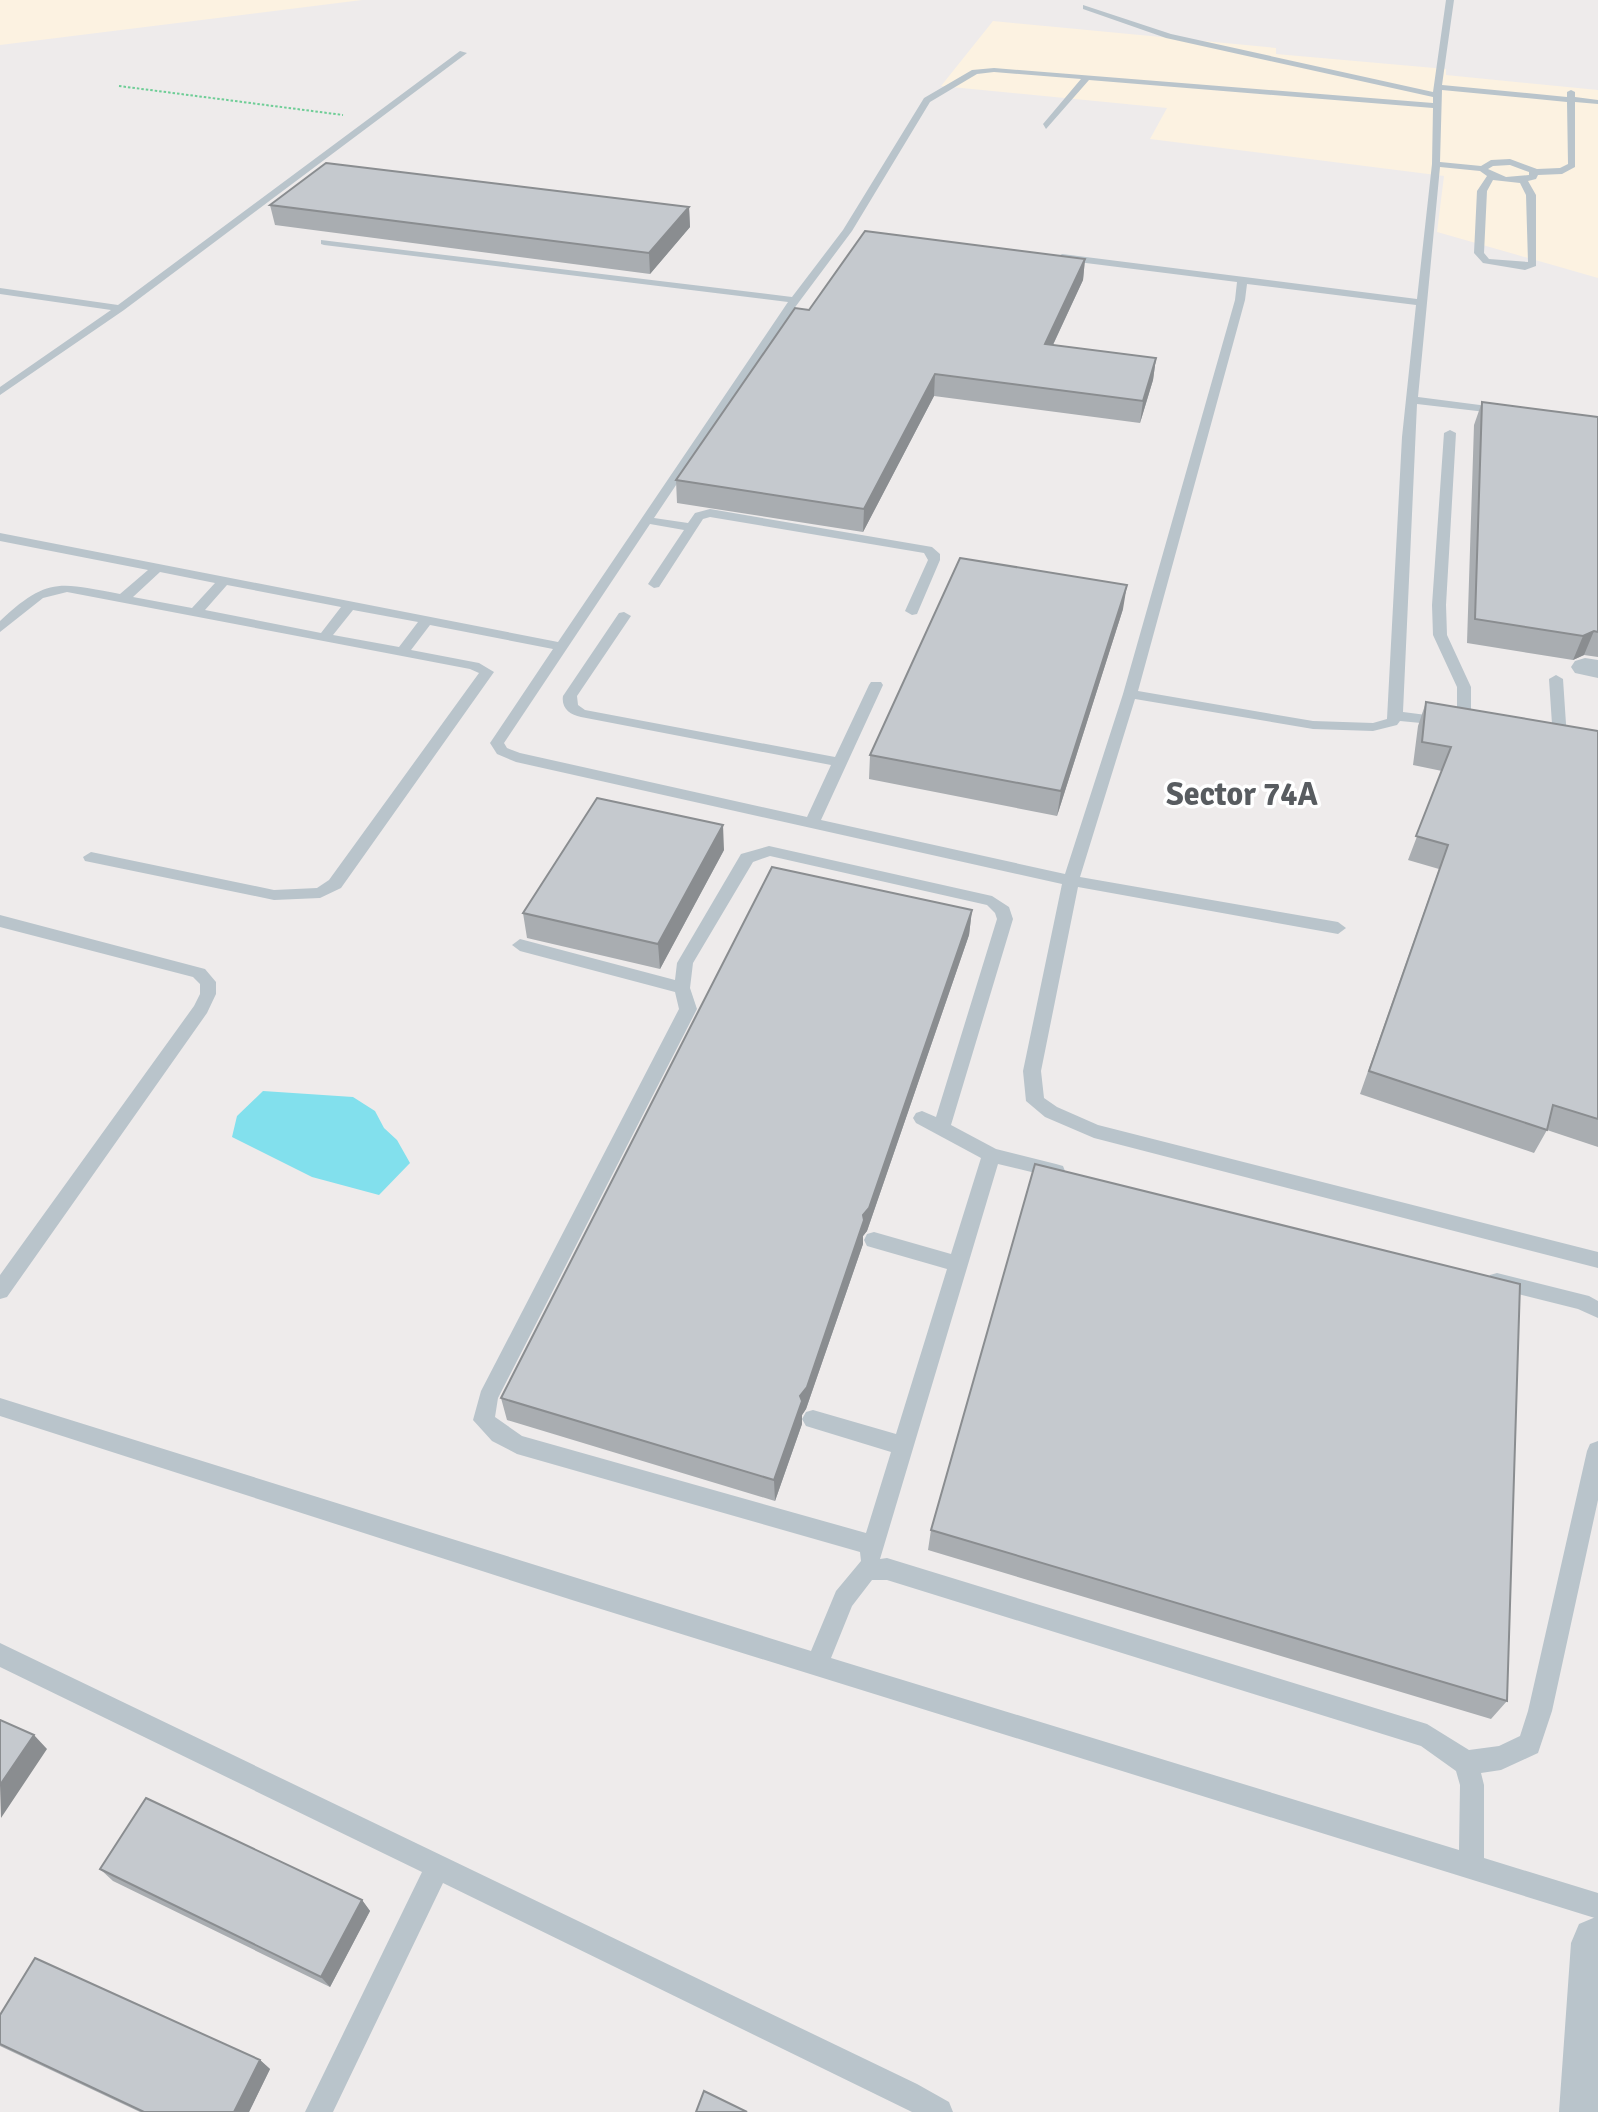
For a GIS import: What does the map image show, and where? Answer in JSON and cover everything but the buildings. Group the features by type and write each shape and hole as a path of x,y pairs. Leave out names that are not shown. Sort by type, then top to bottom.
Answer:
{"street":[{"path":"1588,2112 1598,1943"}],"lane":[{"path":"1130,694 1332,727 1373,727 1392,722 1396,716 1408,437 1436,164 1436,106 1450,0"},
{"path":"1086,7 1169,36 1439,87 1571,96 1598,95"},
{"path":"0,392 120,307 463,53"},
{"path":"1338,928 1072,881 502,751 498,747 498,739 794,300 847,231 927,100 979,70 1436,106"},
{"path":"1046,126 1087,77"},
{"path":"1571,96 1598,102"},
{"path":"1483,169 1491,163 1510,162 1525,166 1534,173 1562,171 1572,165 1571,96"},
{"path":"1436,164 1483,169 1492,176 1522,180 1533,177 1534,173"},
{"path":"1492,176 1484,184 1482,191 1479,253 1486,261 1525,267 1534,264 1531,195 1522,180"},
{"path":"847,231 860,233"},
{"path":"324,242 794,300"},
{"path":"1051,256 1422,303"},
{"path":"1242,279 1240,300 1130,694 1072,881 1032,1071 1035,1101 1051,1112 1094,1131 1598,1260"},
{"path":"0,291 120,307"},
{"path":"1413,400 1519,412"},
{"path":"1396,716 1471,725 1464,687 1440,635 1439,605 1450,433"},
{"path":"654,584 699,516 710,513 928,550 934,554 934,560 912,611"},
{"path":"645,520 691,527"},
{"path":"0,537 561,646"},
{"path":"123,599 157,568"},
{"path":"195,612 224,580"},
{"path":"0,628 37,595 55,588 195,612 483,668 486,676 335,884 320,893 274,895 91,857"},
{"path":"324,637 350,605"},
{"path":"624,616 570,696 572,708 581,713 840,762"},
{"path":"402,652 427,620"},
{"path":"1556,679 1560,739"},
{"path":"812,822 876,685"},
{"path":"874,1546 517,1444 499,1434 484,1420 488,1396 688,1009 682,988 685,963 747,858 769,851 992,901 1003,911 1005,919 941,1129"},
{"path":"0,920 200,974 208,982 208,994 201,1009 6,1272 0,1291"},
{"path":"520,945 682,988"},
{"path":"922,1118 991,1154 1071,1175"},
{"path":"817,1664 844,1599 866,1570 991,1154"},
{"path":"874,1240 958,1264"},
{"path":"1474,1276 1582,1302 1598,1310"},
{"path":"0,1407 572,1589 1598,1906"},
{"path":"813,1419 904,1446"},
{"path":"1466,1763 1501,1758 1529,1744 1541,1711 1598,1451"},
{"path":"866,1570 887,1569 1427,1736 1466,1763 1472,1785 1471,1867"},
{"path":"0,1655 895,2088 939,2112"},
{"path":"320,2112 438,1866"}],"path":[{"path":"118,86 374,118"}],"shaded area":[{"path":"0,0 362,0 0,45"},
{"path":"993,21 1276,48 1276,54 1446,69 1446,75 1598,90 1598,278 1437,232 1444,176 1150,139 1167,108 941,86"}],"water":[{"path":"263,1091 353,1097 375,1111 410,1163 379,1195 312,1177 232,1137 237,1116"}],"district":[{"name":"Sector 74A","path":"1242,794"}]}
